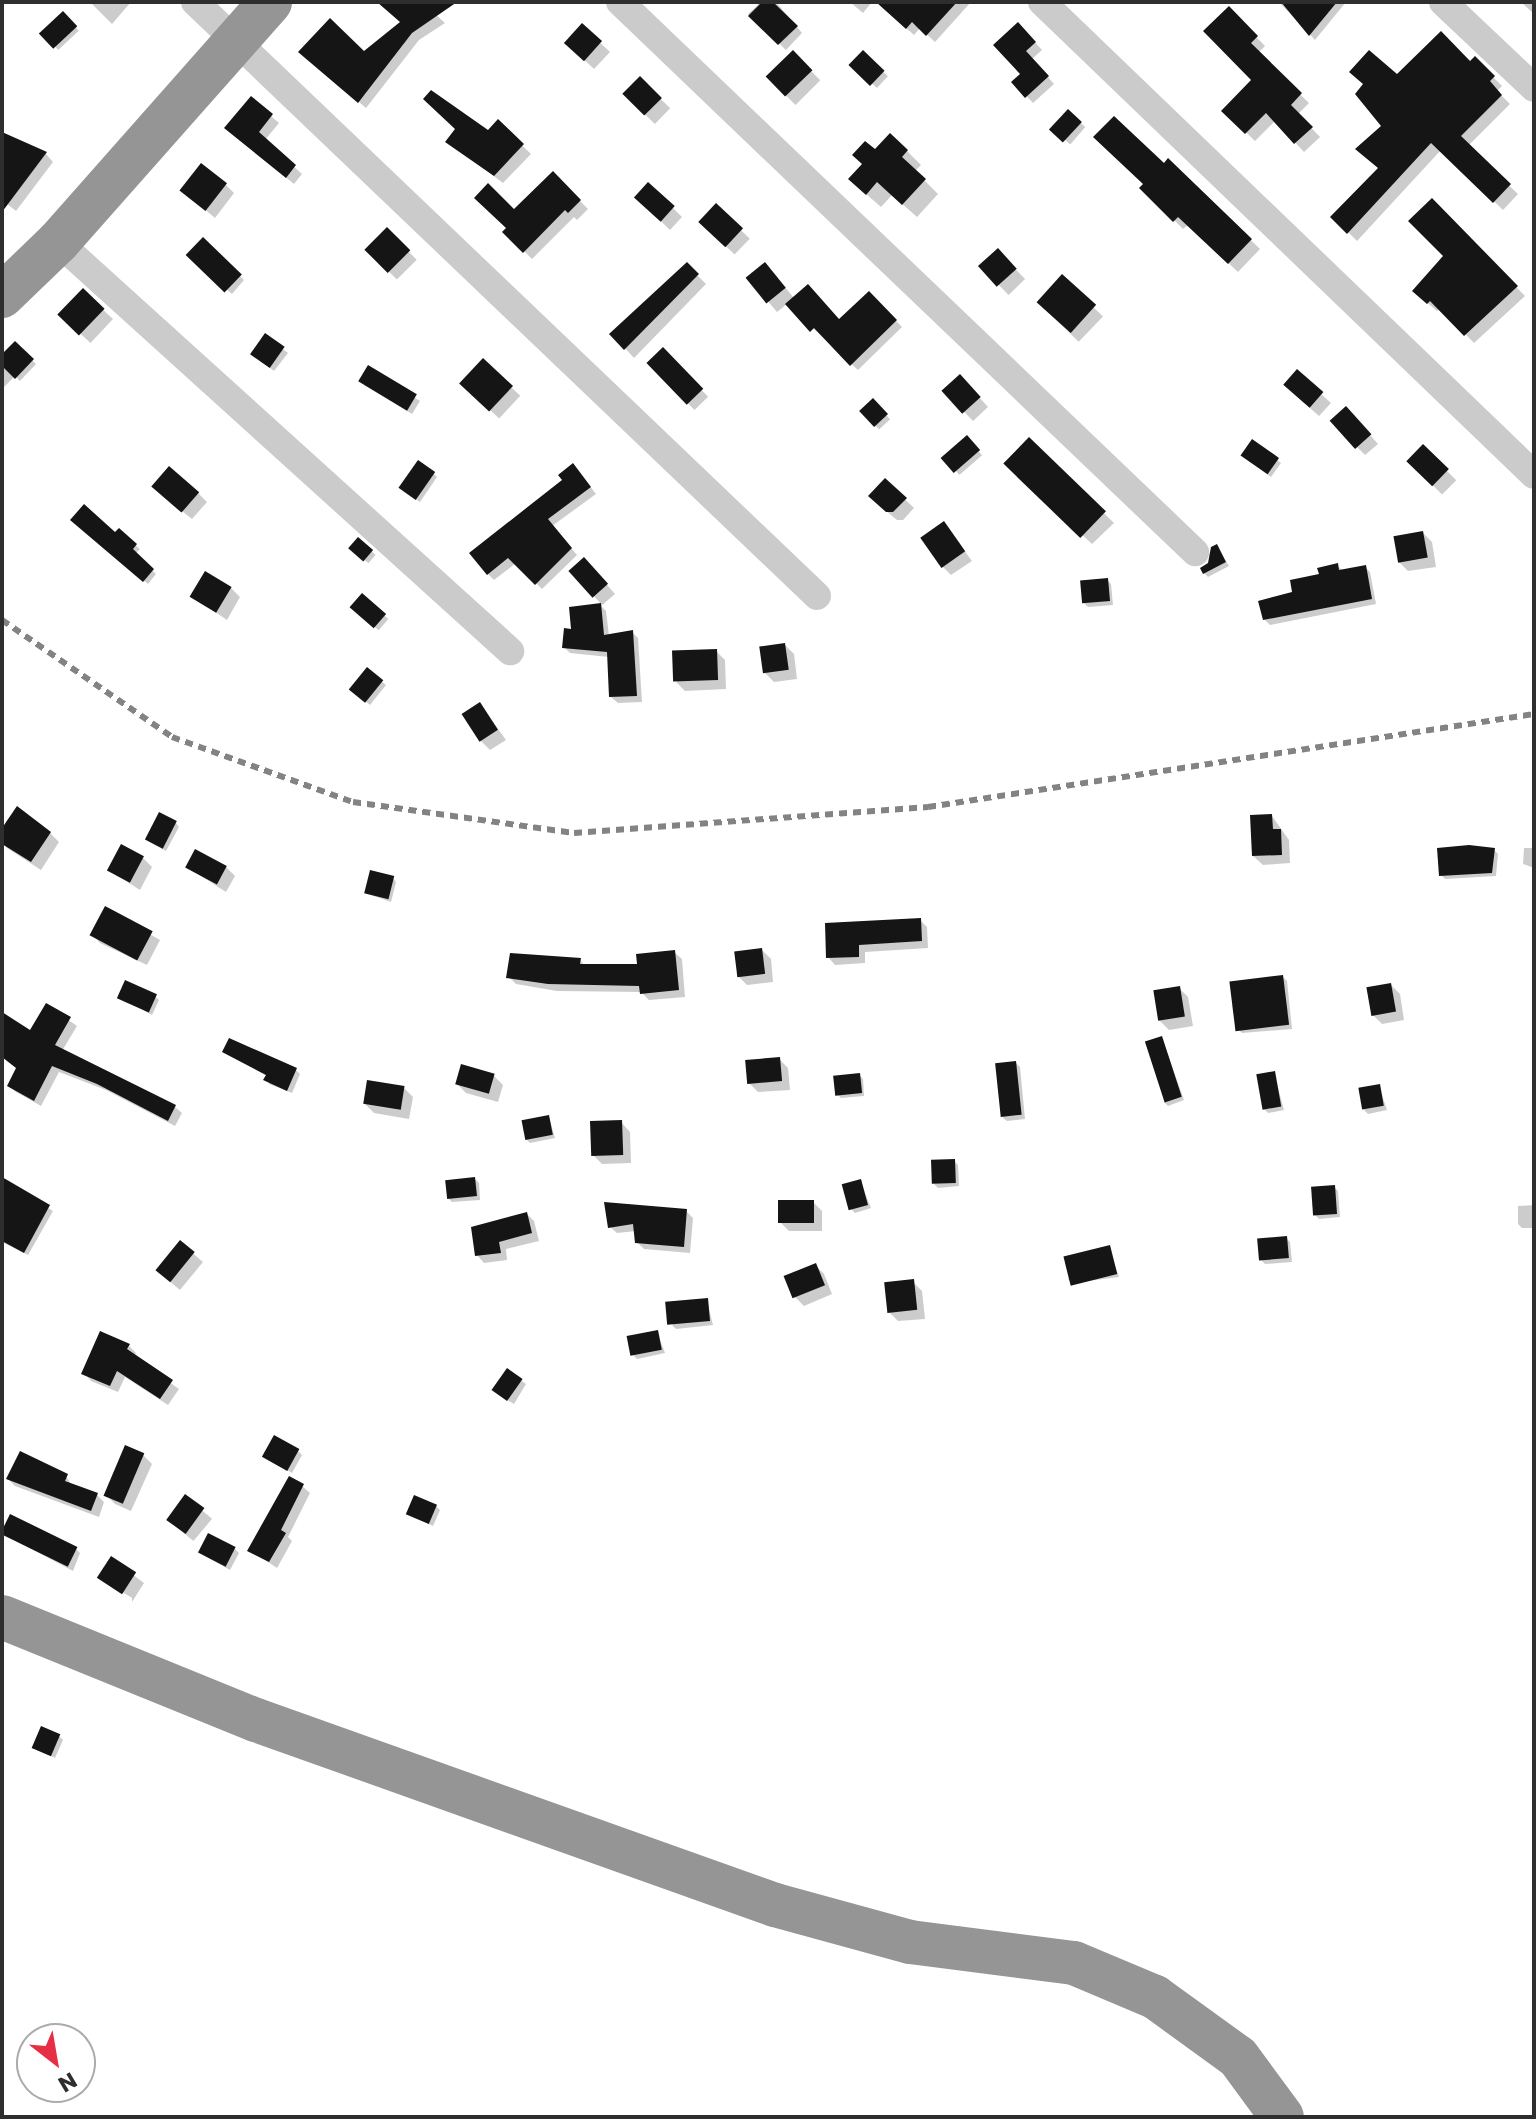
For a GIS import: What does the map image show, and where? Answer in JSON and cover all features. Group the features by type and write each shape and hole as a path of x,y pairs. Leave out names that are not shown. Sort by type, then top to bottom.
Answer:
{"highway":[{"path":"2,296 58,242 270,2"},
{"path":"2,1617 256,1720 769,1903 910,1942 1074,1963 1155,1997 1238,2057 1282,2117"}],"street":[{"path":"195,2 817,596"},
{"path":"620,2 1195,552"},
{"path":"1042,2 1534,475"},
{"path":"1443,2 1534,88"},
{"path":"58,242 510,651"}],"building":[{"path":"377,2 457,2 412,33 358,103 298,52 330,18 364,51 400,22"},
{"path":"762,2 773,2 798,26 778,45 748,16"},
{"path":"876,2 957,2 926,36 912,22 906,29"},
{"path":"1281,2 1337,2 1309,36"},
{"path":"1229,6 1258,36 1251,43 1302,93 1291,105 1313,127 1294,144 1266,113 1245,134 1221,111 1251,80 1203,31"},
{"path":"63,11 77,26 53,49 39,34"},
{"path":"1018,22 1036,42 1026,51 1049,76 1025,98 1011,82 1020,74 993,45"},
{"path":"582,23 602,41 584,61 564,43"},
{"path":"1441,31 1470,61 1475,56 1495,76 1490,81 1502,95 1461,136 1511,184 1493,203 1431,143 1347,234 1330,217 1378,168 1355,149 1381,126 1355,94 1363,84 1349,72 1369,50 1397,74"},
{"path":"793,50 812,70 785,97 766,76"},
{"path":"863,50 885,71 870,86 848,65"},
{"path":"640,76 662,98 644,116 622,94"},
{"path":"431,90 488,130 498,119 524,144 494,176 445,142 455,129 423,99"},
{"path":"251,96 273,114 259,132 296,165 286,178 224,128"},
{"path":"1068,109 1082,122 1063,142 1049,129"},
{"path":"1114,116 1164,163 1168,158 1252,239 1228,264 1178,217 1173,222 1139,188 1143,184 1093,137"},
{"path":"2,132 47,152 2,212"},
{"path":"890,133 908,150 902,157 926,179 902,205 877,182 866,195 848,179 862,164 852,155 865,141 875,149"},
{"path":"201,163 227,183 205,211 179,191"},
{"path":"553,171 581,200 568,213 565,210 523,253 502,232 506,228 474,198 488,183 514,209"},
{"path":"648,182 675,206 661,222 634,198"},
{"path":"1432,198 1518,286 1464,336 1430,301 1427,304 1412,291 1443,256 1408,221"},
{"path":"716,203 743,228 725,247 698,222"},
{"path":"387,227 410,250 388,273 364,250"},
{"path":"203,237 242,275 224,292 186,255"},
{"path":"998,248 1017,269 997,287 978,266"},
{"path":"687,262 699,274 624,350 609,334"},
{"path":"765,262 786,288 766,303 746,278"},
{"path":"1062,274 1096,305 1071,333 1037,302"},
{"path":"808,284 839,319 869,291 897,320 850,366 814,328 810,332 785,304"},
{"path":"83,288 105,309 79,335 57,315"},
{"path":"265,333 285,347 270,368 250,354"},
{"path":"15,341 34,359 15,379 2,366 2,354"},
{"path":"663,347 703,389 687,405 646,363"},
{"path":"483,358 513,386 489,412 459,384"},
{"path":"368,365 417,394 407,411 358,381"},
{"path":"1297,369 1323,392 1310,408 1283,385"},
{"path":"960,374 981,397 962,414 941,391"},
{"path":"873,398 888,414 874,427 859,411"},
{"path":"1346,406 1371,434 1355,449 1330,421"},
{"path":"967,435 980,450 954,473 941,458"},
{"path":"1029,437 1106,511 1080,538 1003,464"},
{"path":"1252,439 1279,458 1268,474 1241,455"},
{"path":"1423,444 1449,469 1432,486 1406,461"},
{"path":"418,460 435,472 416,500 398,488"},
{"path":"573,463 591,487 548,519 572,548 535,585 508,558 487,575 469,553 562,480 558,475"},
{"path":"169,466 199,492 181,513 151,486"},
{"path":"885,478 907,498 893,512 886,512 868,496"},
{"path":"84,504 115,532 119,528 137,544 133,549 154,569 143,582 70,520"},
{"path":"944,521 965,551 941,568 920,538"},
{"path":"1423,531 1428,558 1398,563 1393,536"},
{"path":"358,537 373,550 363,561 348,548"},
{"path":"1217,544 1226,562 1203,574 1200,568 1208,563 1211,547"},
{"path":"584,557 608,584 592,598 568,571"},
{"path":"1338,563 1339,570 1366,565 1372,599 1263,620 1258,601 1292,592 1290,580 1319,574 1317,568"},
{"path":"205,571 232,587 216,613 190,597"},
{"path":"1108,578 1110,601 1082,603 1080,580"},
{"path":"362,593 386,614 374,628 350,607"},
{"path":"601,603 604,635 633,630 637,696 609,697 607,652 562,648 564,628 571,629 569,607"},
{"path":"785,643 789,670 763,673 759,647"},
{"path":"717,649 718,680 673,682 672,651"},
{"path":"367,667 383,680 365,703 349,690"},
{"path":"480,702 498,730 480,742 462,714"},
{"path":"17,806 51,832 31,862 2,844 2,828"},
{"path":"159,812 177,821 163,849 145,840"},
{"path":"1272,814 1273,829 1281,829 1282,855 1252,856 1250,815"},
{"path":"121,844 144,856 130,883 107,870"},
{"path":"1469,845 1495,848 1492,873 1439,876 1437,848"},
{"path":"195,849 227,866 217,884 185,868"},
{"path":"370,870 394,876 388,899 364,893"},
{"path":"105,906 153,931 137,960 90,935"},
{"path":"921,918 922,941 859,945 859,957 826,958 825,923"},
{"path":"762,948 765,974 737,977 734,951"},
{"path":"675,950 679,990 640,994 639,986 548,984 506,978 510,953 581,958 580,964 637,964 636,954"},
{"path":"1283,975 1289,1025 1235,1031 1229,982"},
{"path":"125,980 157,994 149,1013 117,998"},
{"path":"1391,983 1396,1012 1371,1016 1366,987"},
{"path":"1180,986 1185,1017 1158,1021 1153,990"},
{"path":"46,1003 71,1017 55,1045 176,1105 168,1121 97,1084 52,1066 34,1101 7,1086 16,1068 2,1057 2,1012 30,1030"},
{"path":"1162,1036 1182,1097 1165,1102 1145,1042"},
{"path":"229,1038 297,1068 287,1091 263,1080 266,1075 222,1052"},
{"path":"780,1057 782,1081 747,1084 745,1060"},
{"path":"1016,1061 1022,1115 1001,1117 995,1063"},
{"path":"461,1064 495,1074 489,1094 455,1084"},
{"path":"1275,1071 1281,1106 1263,1110 1256,1074"},
{"path":"860,1073 862,1093 835,1096 833,1076"},
{"path":"367,1080 405,1086 401,1110 363,1104"},
{"path":"1380,1084 1384,1106 1362,1109 1358,1088"},
{"path":"549,1115 553,1135 525,1140 522,1120"},
{"path":"622,1120 623,1155 591,1156 590,1121"},
{"path":"955,1159 956,1183 932,1184 931,1160"},
{"path":"2,1177 50,1205 24,1253 2,1241"},
{"path":"475,1177 477,1196 447,1199 445,1180"},
{"path":"861,1179 868,1205 849,1210 842,1184"},
{"path":"1335,1185 1337,1214 1313,1216 1311,1187"},
{"path":"778,1200 814,1200 814,1223 778,1223"},
{"path":"604,1202 687,1209 684,1247 635,1243 633,1224 608,1228"},
{"path":"527,1212 532,1233 499,1242 501,1253 475,1256 471,1227"},
{"path":"1287,1236 1289,1258 1259,1261 1257,1239"},
{"path":"180,1240 195,1252 170,1282 155,1270"},
{"path":"1110,1245 1117,1274 1071,1286 1063,1257"},
{"path":"816,1263 825,1285 793,1298 784,1276"},
{"path":"914,1279 917,1310 887,1313 884,1282"},
{"path":"708,1298 710,1321 667,1325 665,1302"},
{"path":"658,1330 662,1350 630,1356 627,1336"},
{"path":"100,1331 130,1344 127,1349 173,1380 160,1399 117,1371 110,1386 81,1374"},
{"path":"507,1368 523,1379 507,1401 492,1390"},
{"path":"274,1435 299,1449 287,1471 262,1457"},
{"path":"125,1445 144,1453 123,1504 104,1496"},
{"path":"20,1451 68,1474 65,1481 98,1493 91,1511 6,1479"},
{"path":"289,1476 304,1484 281,1530 286,1533 269,1562 247,1551"},
{"path":"185,1494 204,1508 186,1534 166,1520"},
{"path":"414,1495 437,1505 429,1524 406,1514"},
{"path":"10,1514 77,1547 68,1567 2,1535"},
{"path":"208,1533 236,1547 226,1567 198,1553"},
{"path":"111,1556 136,1572 122,1594 97,1578"},
{"path":"41,1726 60,1734 51,1756 32,1748"}],"railway":[{"path":"2,620 172,737 353,802 574,833 928,807 1534,714"}]}
